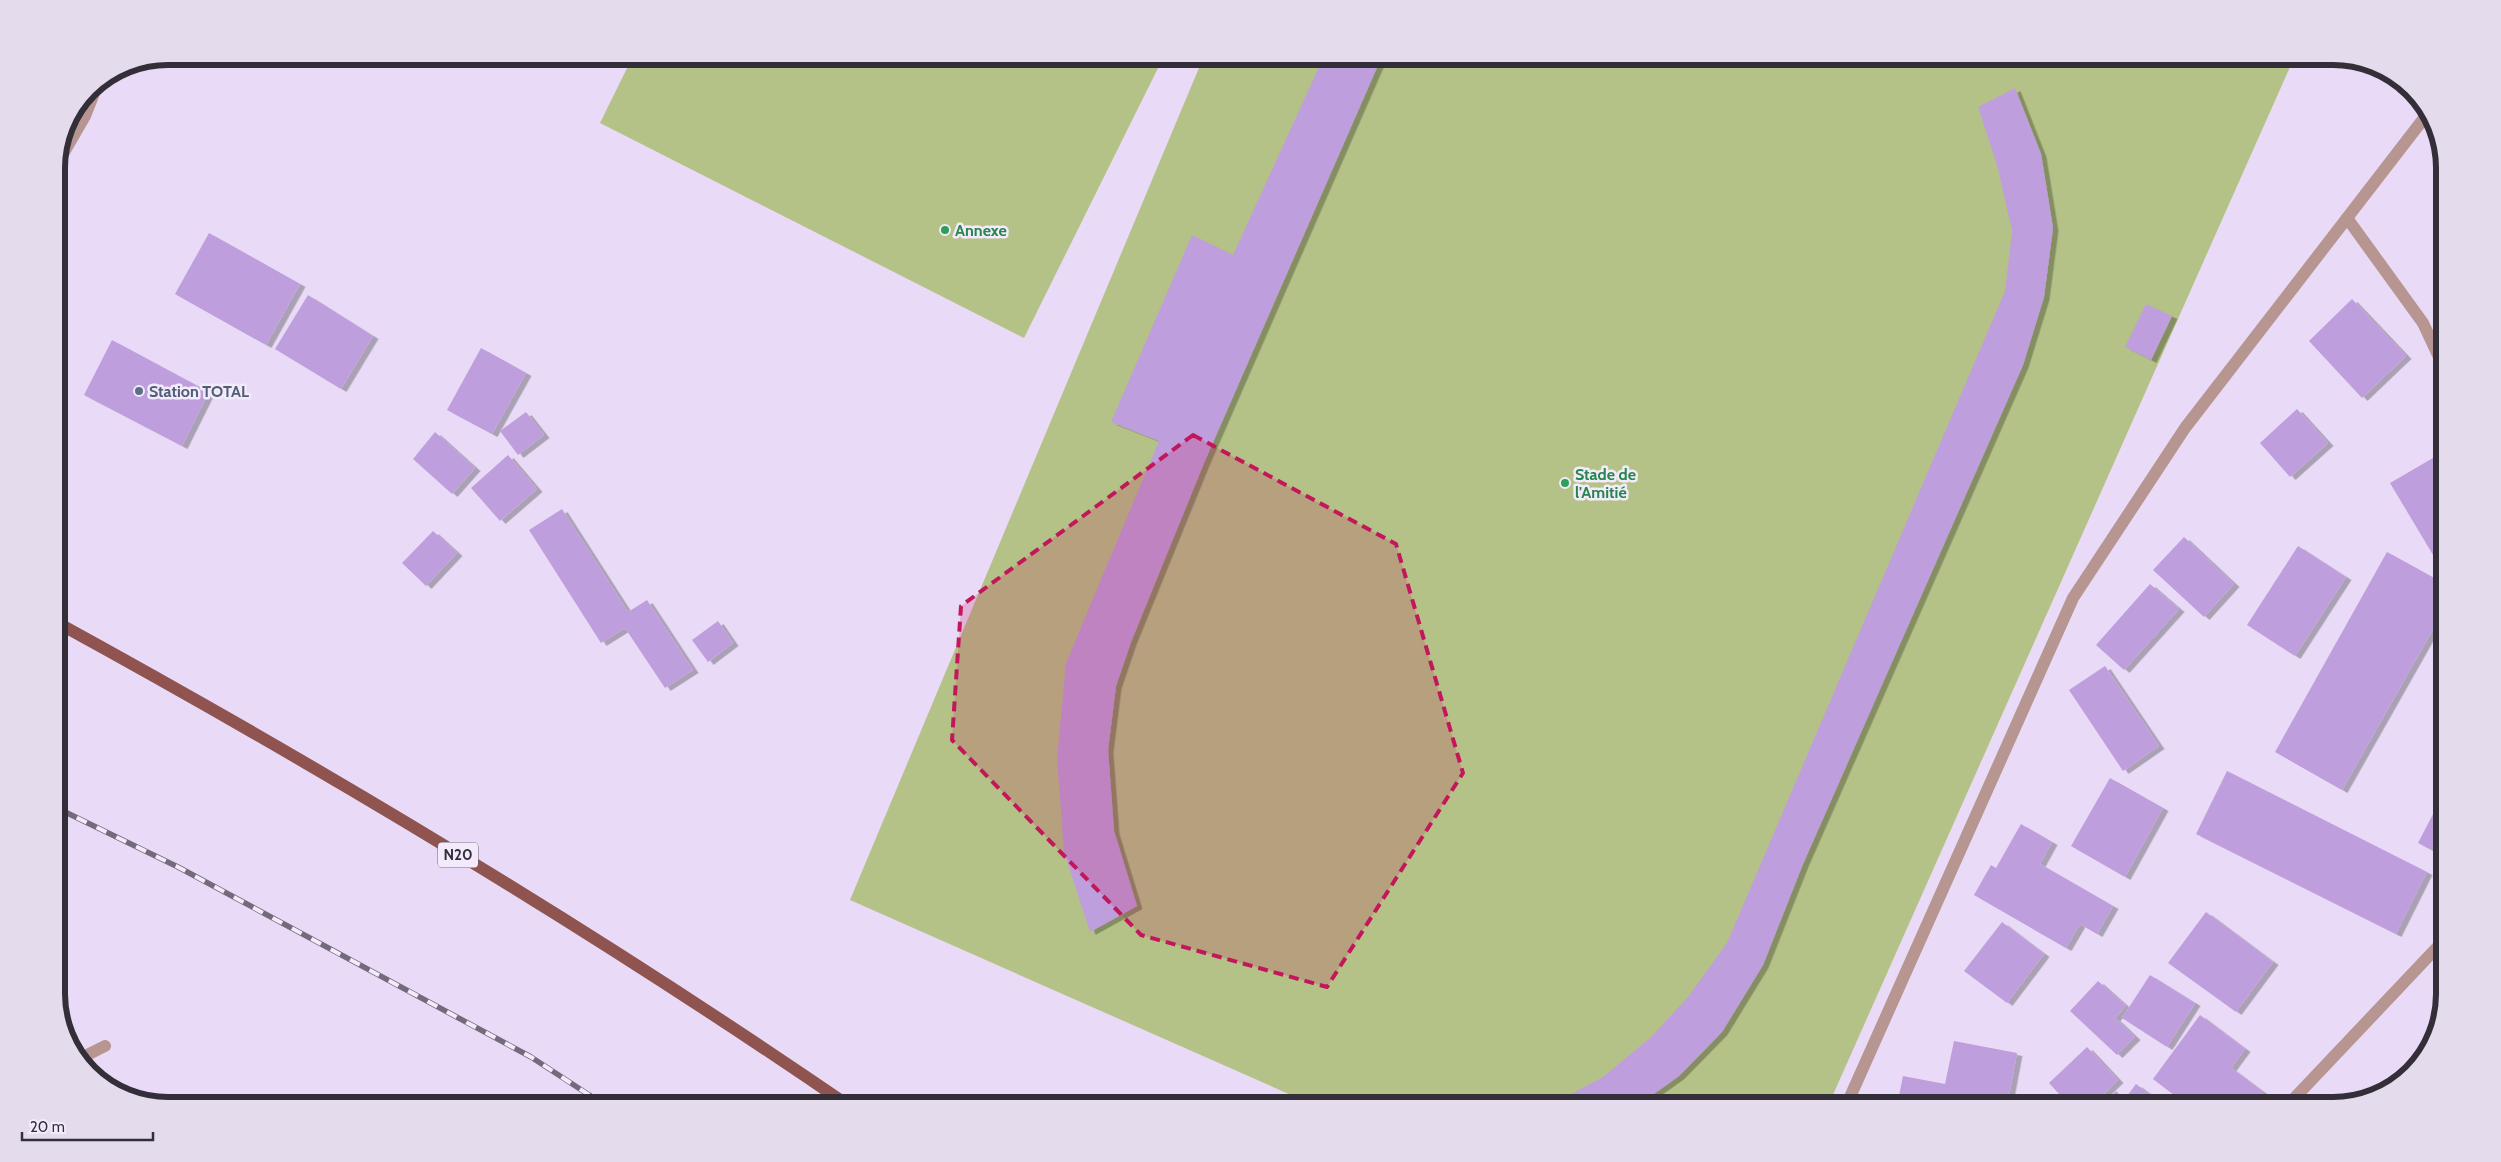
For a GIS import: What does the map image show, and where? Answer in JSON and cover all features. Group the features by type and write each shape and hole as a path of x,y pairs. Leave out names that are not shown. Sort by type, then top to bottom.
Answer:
{"main road":[{"name":"N20","path":"65,627 214,709 408,825 717,1015 836,1097"}],"street":[{"path":"72,133 85,116 92,100"},
{"path":"1850,1097 2073,598 2185,428 2423,119"},
{"path":"2347,218 2423,323 2436,351"},
{"path":"2296,1097 2436,949"},
{"path":"86,1056 105,1046"}],"highlighted area":[{"path":"1193,435 1396,544 1463,773 1327,987 1141,935 952,740 961,606"}],"green space":[{"name":"Annexe","path":"629,65 1160,65 1024,338 600,123"},
{"name":"Stade de l'Amitié","path":"1200,65 2285,65 2290,67 1832,1097 1296,1097 850,900"}],"building":[{"path":"1320,65 1378,65 1204,463 1131,642 1116,686 1108,750 1114,831 1137,906 1090,932 1064,852 1057,758 1066,663 1159,441 1111,422 1192,235 1233,255"},
{"path":"2015,88 2041,154 2053,228 2044,297 2023,365 1803,864 1763,965 1722,1032 1679,1076 1650,1097 1565,1097 1603,1077 1651,1037 1688,997 1727,943 2005,291 2012,231 1997,165 1978,107"},
{"path":"209,233 300,284 266,345 175,294"},
{"path":"308,295 373,336 341,389 275,349"},
{"path":"2352,299 2406,356 2362,398 2309,341"},
{"path":"2146,304 2172,316 2151,360 2125,347"},
{"path":"112,340 209,392 182,446 84,395"},
{"path":"481,348 526,373 492,434 447,410"},
{"path":"2297,409 2328,443 2290,477 2260,443"},
{"path":"526,412 544,435 518,455 500,431"},
{"path":"435,432 475,468 452,494 413,459"},
{"path":"508,455 537,489 500,521 471,488"},
{"path":"2436,456 2436,560 2390,483"},
{"path":"562,509 628,612 647,600 693,670 665,688 625,628 601,643 529,530"},
{"path":"433,531 457,553 426,586 402,563"},
{"path":"2184,537 2234,584 2204,617 2153,570"},
{"path":"2298,546 2346,577 2295,656 2247,625"},
{"path":"2387,552 2436,579 2436,624 2342,790 2275,752"},
{"path":"2150,584 2179,609 2124,670 2096,645"},
{"path":"718,621 733,643 708,662 692,640"},
{"path":"2105,666 2159,746 2123,771 2069,690"},
{"path":"2227,771 2427,872 2396,934 2196,834"},
{"path":"2110,778 2163,808 2125,877 2071,846"},
{"path":"2436,808 2436,852 2418,843"},
{"path":"2021,824 2052,842 2040,864 2113,906 2097,934 2080,924 2066,948 1974,895 1991,865 1996,868"},
{"path":"2206,912 2273,962 2236,1012 2168,963"},
{"path":"2002,922 2044,954 2007,1003 1964,971"},
{"path":"2150,975 2195,1003 2167,1047 2122,1018"},
{"path":"2098,981 2126,1006 2115,1018 2135,1037 2117,1055 2070,1011"},
{"path":"2200,1015 2245,1049 2231,1068 2263,1092 2260,1097 2176,1097 2153,1079"},
{"path":"1954,1041 2017,1053 2009,1097 1899,1097 1903,1076 1945,1084"},
{"path":"2087,1047 2118,1080 2100,1097 2062,1097 2049,1083"},
{"path":"2136,1084 2154,1097 2128,1097 2127,1096"},
{"path":"2116,1091 2122,1097 2110,1097"}],"railway":[{"path":"65,812 178,867 531,1057 592,1097"}],"place":[{"name":"Annexe","path":"945,230"},
{"name":"Station TOTAL","path":"139,391"},
{"name":"Stade de l'Amitié","path":"1565,483"}]}
